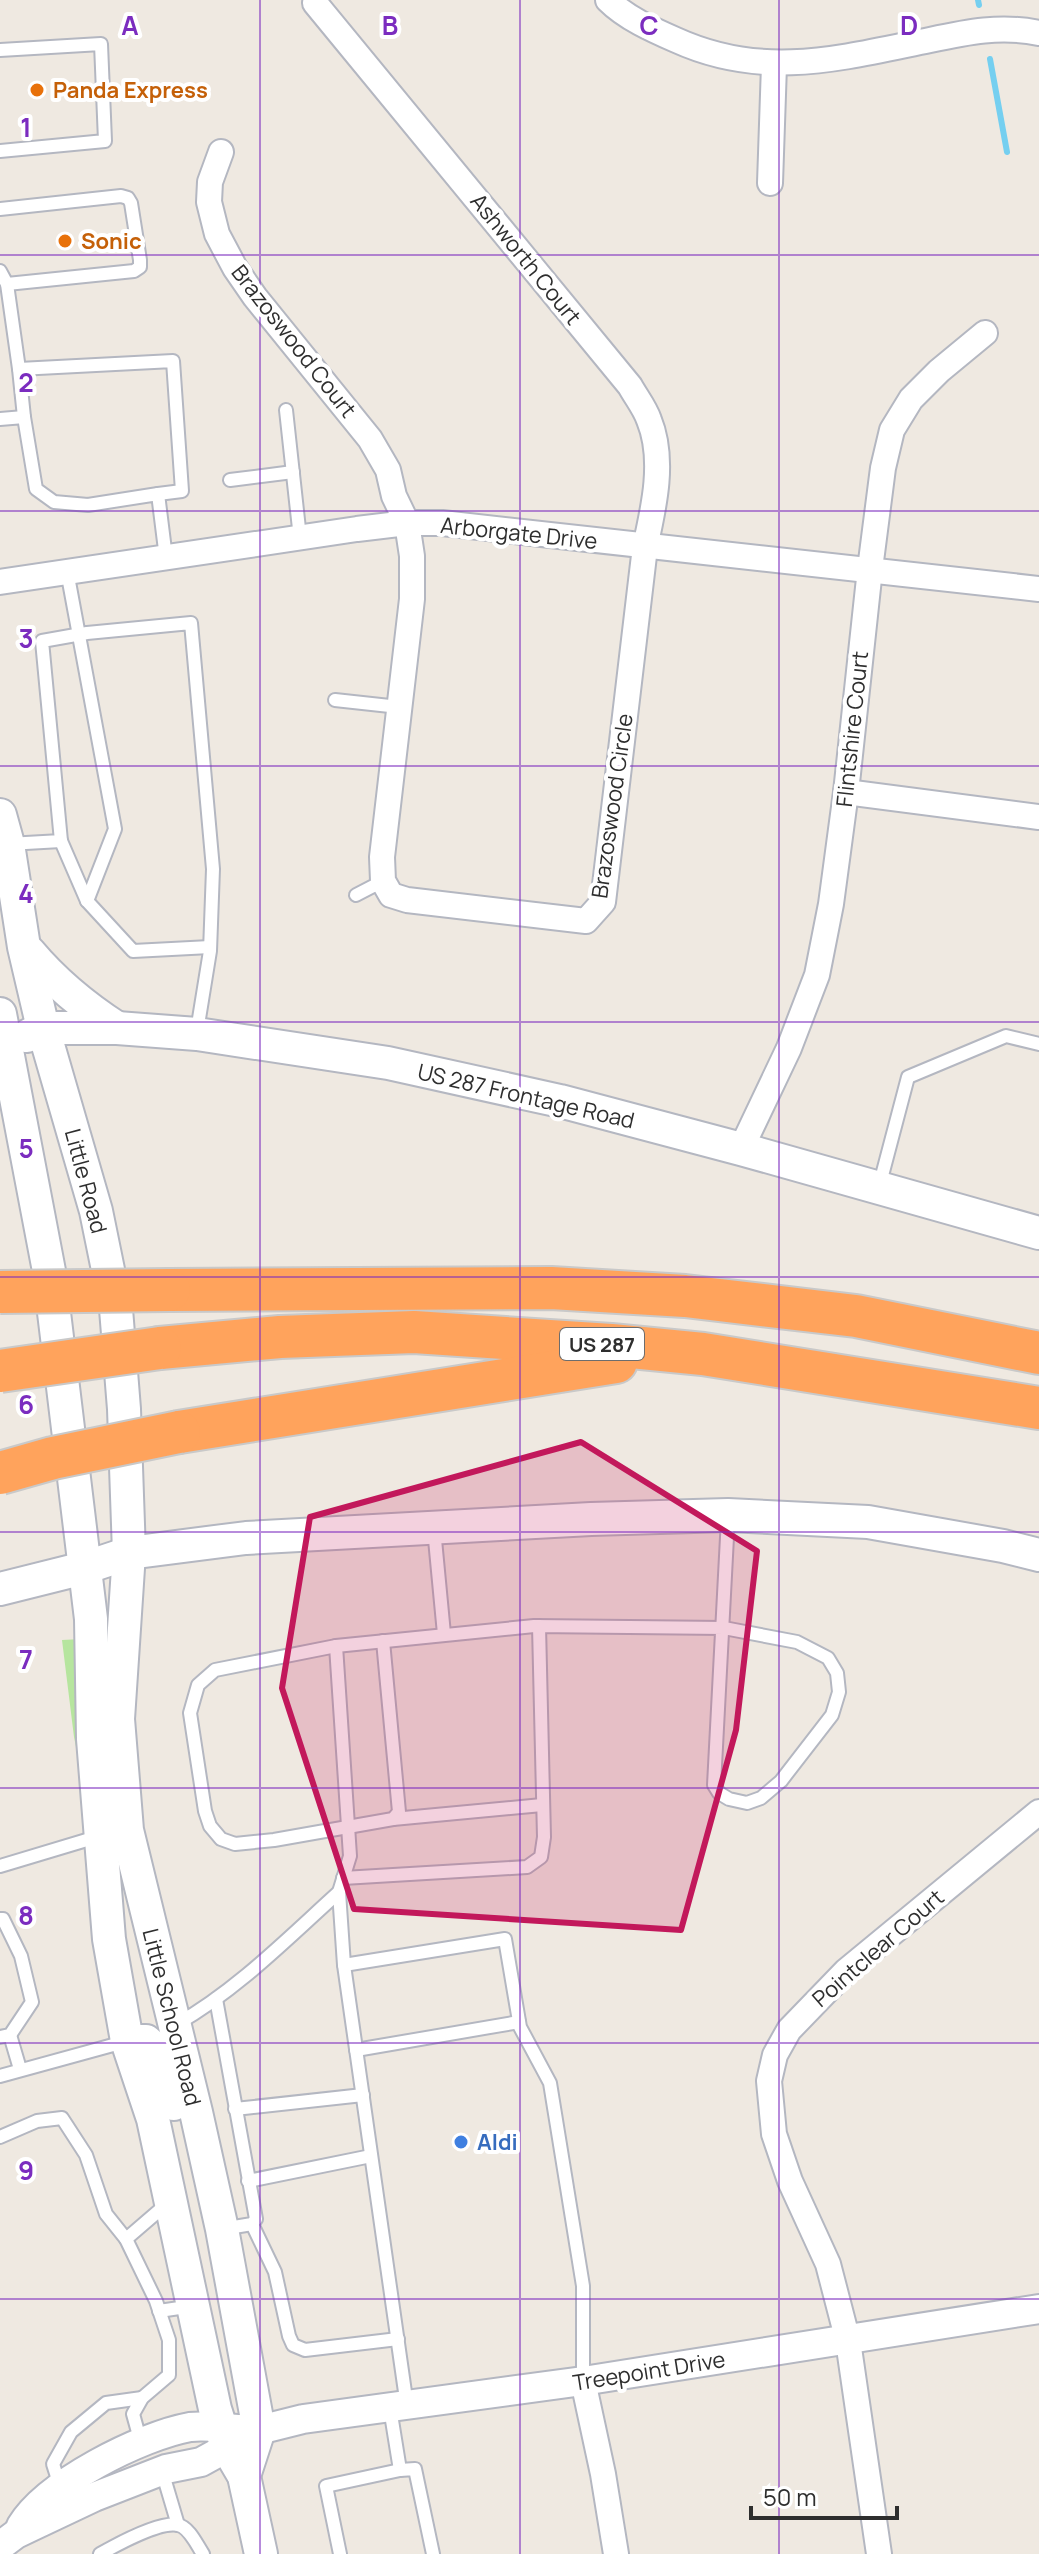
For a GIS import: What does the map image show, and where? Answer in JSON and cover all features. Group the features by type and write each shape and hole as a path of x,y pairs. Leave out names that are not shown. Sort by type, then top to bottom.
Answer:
{"highway":[{"path":"0,1281 48,1292"},
{"path":"0,1292 551,1288 685,1296 856,1316 1039,1353"},
{"name":"US 287","path":"0,1371 160,1348 280,1337 414,1332 703,1354 1039,1408"},
{"path":"0,1473 53,1458 179,1432 602,1364 703,1354"}],"main road":[{"name":"Little Road","path":"4,830 24,947 43,1028 96,1211 116,1309 124,1409 129,1553"},
{"path":"24,947 56,983 84,1007 117,1028"},
{"path":"0,1014 3,1046 49,1271 84,1568"},
{"name":"US 287 Frontage Road","path":"3,1046 43,1028 117,1028 197,1034 388,1063 560,1101 1039,1233"},
{"path":"0,1589 129,1553 246,1538 728,1515 868,1522 1039,1555"},
{"name":"Little School Road","path":"129,1553 118,1719 127,1830 210,2179 237,2227 259,2430 244,2476"},
{"name":"Little School Road","path":"84,1568 91,1619 93,1739 109,1939 127,2041 153,2119 223,2438 244,2476 261,2554"},
{"path":"101,1835 129,1911 140,1996 152,2019 174,2025"},
{"path":"127,2041 146,2041 154,2048 180,2125 210,2179"}],"street":[{"path":"608,0 648,28 688,46 731,58 774,65 828,60 979,30 1017,28 1039,33"},
{"name":"Ashworth Court","path":"315,3 630,386 650,421 657,462 656,496 645,547"},
{"path":"770,183 774,65"},
{"name":"Brazoswood Court","path":"221,152 210,182 209,202 217,234 255,297 370,439 388,470 394,496 407,523"},
{"name":"Flintshire Court","path":"741,1149 789,1048 817,975 831,904 870,569 883,468 892,430 911,399 985,333"},
{"path":"383,881 382,857 412,599 412,556 407,523"},
{"name":"Arborgate Drive","path":"0,582 407,523 442,523 1039,589"},
{"name":"Brazoswood Circle","path":"383,881 391,895 407,900 561,919 586,921 603,902 645,547"},
{"path":"846,792 1039,817"},
{"name":"Pointclear Court","path":"879,2554 848,2341 828,2264 790,2181 774,2134 769,2081 775,2055 789,2030 846,1971 1039,1812"},
{"name":"Treepoint Drive","path":"8,2540 29,2513 60,2486 111,2457 192,2427 223,2438 303,2419 583,2381 1039,2309"},
{"path":"583,2381 616,2554"},
{"name":"Treepoint Drive","path":"8,2540 94,2497 162,2471 201,2462 223,2438"}],"lane":[{"path":"0,50 101,44 105,141 0,151"},
{"path":"0,209 121,196 128,198 140,260 140,267 134,271 7,284"},
{"path":"0,271 7,284 24,417 36,489 54,502 88,505 182,491 173,361 19,369"},
{"path":"286,410 300,538"},
{"path":"0,419 24,417"},
{"path":"230,480 293,472"},
{"path":"158,494 166,558"},
{"path":"67,571 115,829 87,901"},
{"path":"197,1034 210,947 213,869 191,623 42,641 61,841 87,901 133,951 210,947"},
{"path":"335,700 399,707"},
{"path":"4,830 61,841"},
{"path":"356,895 383,881"},
{"path":"879,1187 908,1077 1006,1036 1039,1044"},
{"path":"542,1805 393,1819 235,1844 221,1839 210,1826 205,1811 190,1713 198,1685 215,1670 336,1646 539,1626 724,1628 797,1642 828,1658 837,1673 839,1692 832,1715 781,1781 761,1798 747,1803 729,1799 719,1793 714,1785 724,1628 728,1515"},
{"path":"434,1527 444,1634"},
{"path":"343,1878 527,1867 541,1857 544,1837 539,1626"},
{"path":"383,1641 399,1812 393,1819"},
{"path":"336,1646 350,1856 339,1892 344,1965 398,2339 400,2470"},
{"path":"0,1866 101,1835"},
{"path":"174,2025 216,1999 339,1892"},
{"path":"0,1919 3,1919 21,1956 32,2002 5,2036 20,2069"},
{"path":"344,1965 505,1939 519,2022 550,2083 583,2286 583,2381"},
{"path":"216,1999 256,2219 237,2227 275,2272 293,2345 305,2350 398,2339"},
{"path":"356,2050 519,2022"},
{"path":"0,2076 127,2041"},
{"path":"235,2109 363,2095"},
{"path":"0,2137 37,2121 62,2118 86,2155 106,2214 126,2239 169,2340 169,2375 142,2398 133,2414 141,2444"},
{"path":"248,2181 371,2156"},
{"path":"126,2239 170,2201"},
{"path":"159,2311 193,2306"},
{"path":"60,2486 53,2464 71,2432 106,2403 142,2398"},
{"path":"340,2554 326,2486 415,2469 433,2554"},
{"path":"162,2471 178,2525"},
{"path":"100,2554 163,2526 178,2525 185,2529 203,2554"}],"highlighted area":[{"path":"581,1442 757,1551 736,1730 681,1930 354,1909 282,1688 310,1517"}],"green space":[{"path":"82,1639 123,1893 114,1893 89,1810 74,1737 62,1640"}],"waterway":[{"path":"978,0 979,5"},
{"path":"990,59 1007,152"}],"place":[{"name":"Panda Express","path":"37,90"},
{"name":"Sonic","path":"65,241"},
{"name":"Aldi","path":"461,2142"}]}
